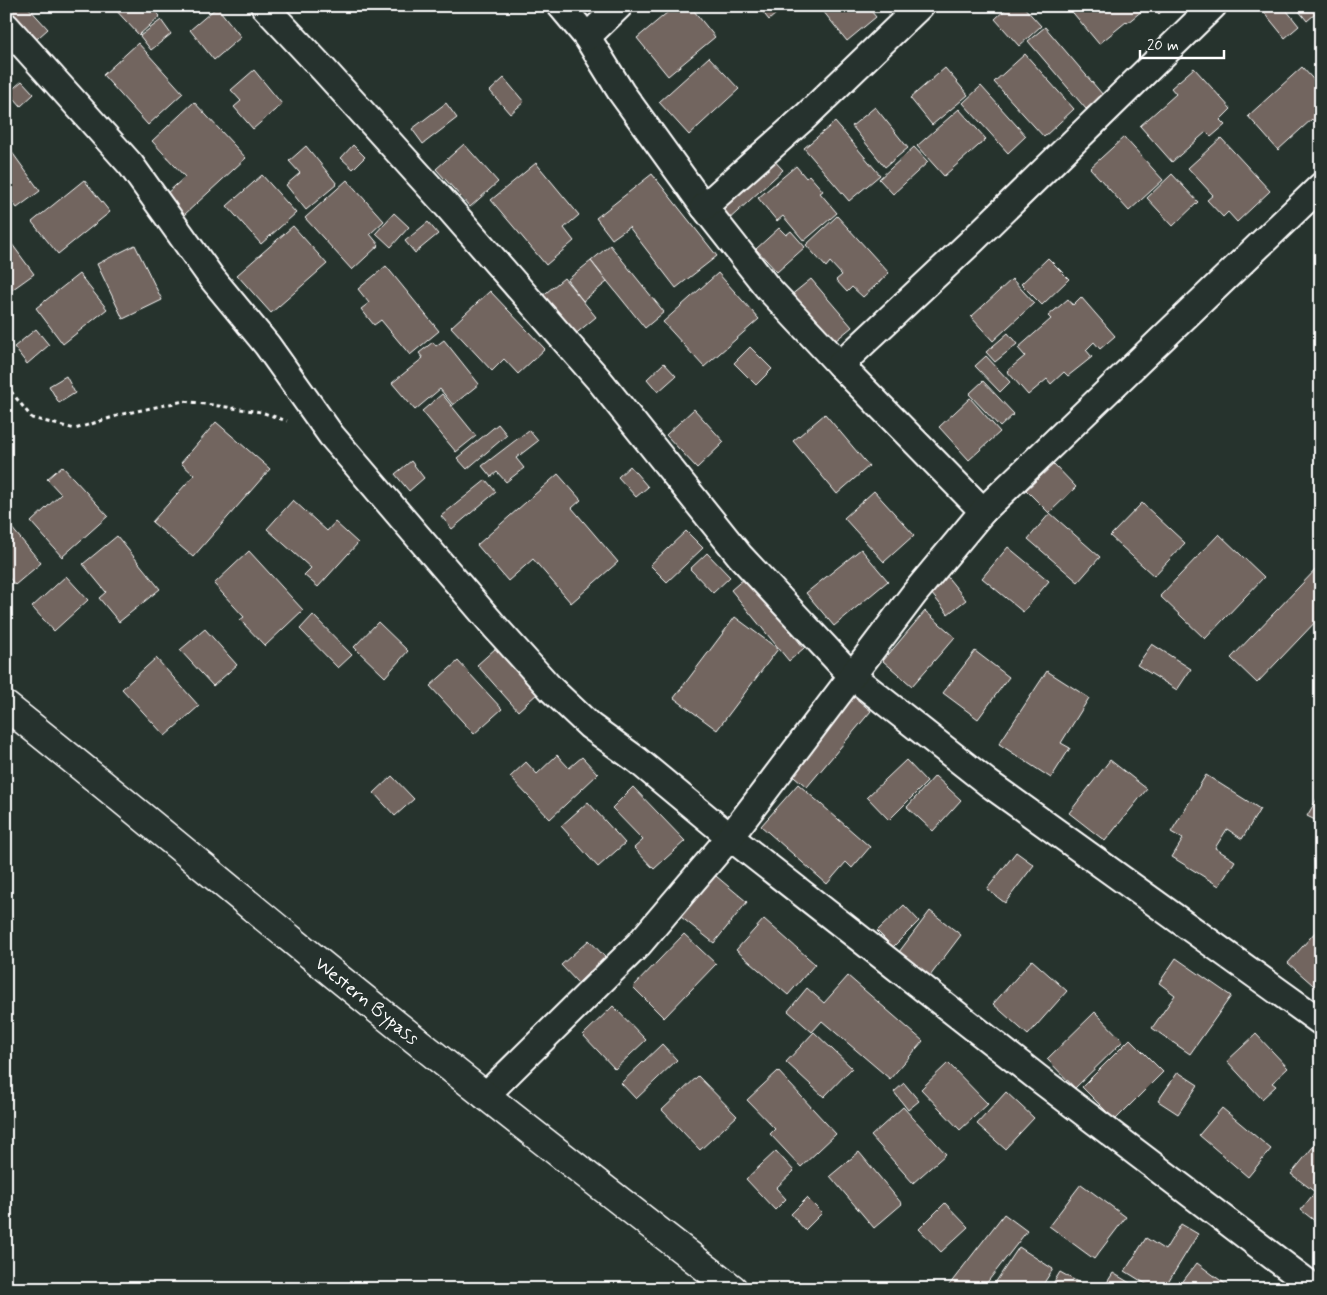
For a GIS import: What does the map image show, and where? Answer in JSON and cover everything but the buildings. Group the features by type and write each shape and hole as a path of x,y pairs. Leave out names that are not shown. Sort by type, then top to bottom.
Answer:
{"main road":[{"name":"Western Bypass","path":"6,706 485,1096 733,1289"}],"street":[{"path":"264,6 455,215 600,381 740,556 852,676 988,783 1321,1022"},
{"path":"561,6 587,37 621,92 704,207 767,287 840,365 983,511"},
{"path":"587,37 619,6"},
{"path":"704,207 806,116 920,6"},
{"path":"840,365 971,242 1213,6"},
{"path":"6,26 132,165 211,277 267,345 331,435 470,599 552,690 590,726 637,760 730,837 1038,1078 1316,1289"},
{"path":"485,1096 639,944 730,837 914,594 983,511 1321,186"}],"path":[{"path":"6,385 32,418 75,429 123,414 184,401 261,412 331,435"}]}
